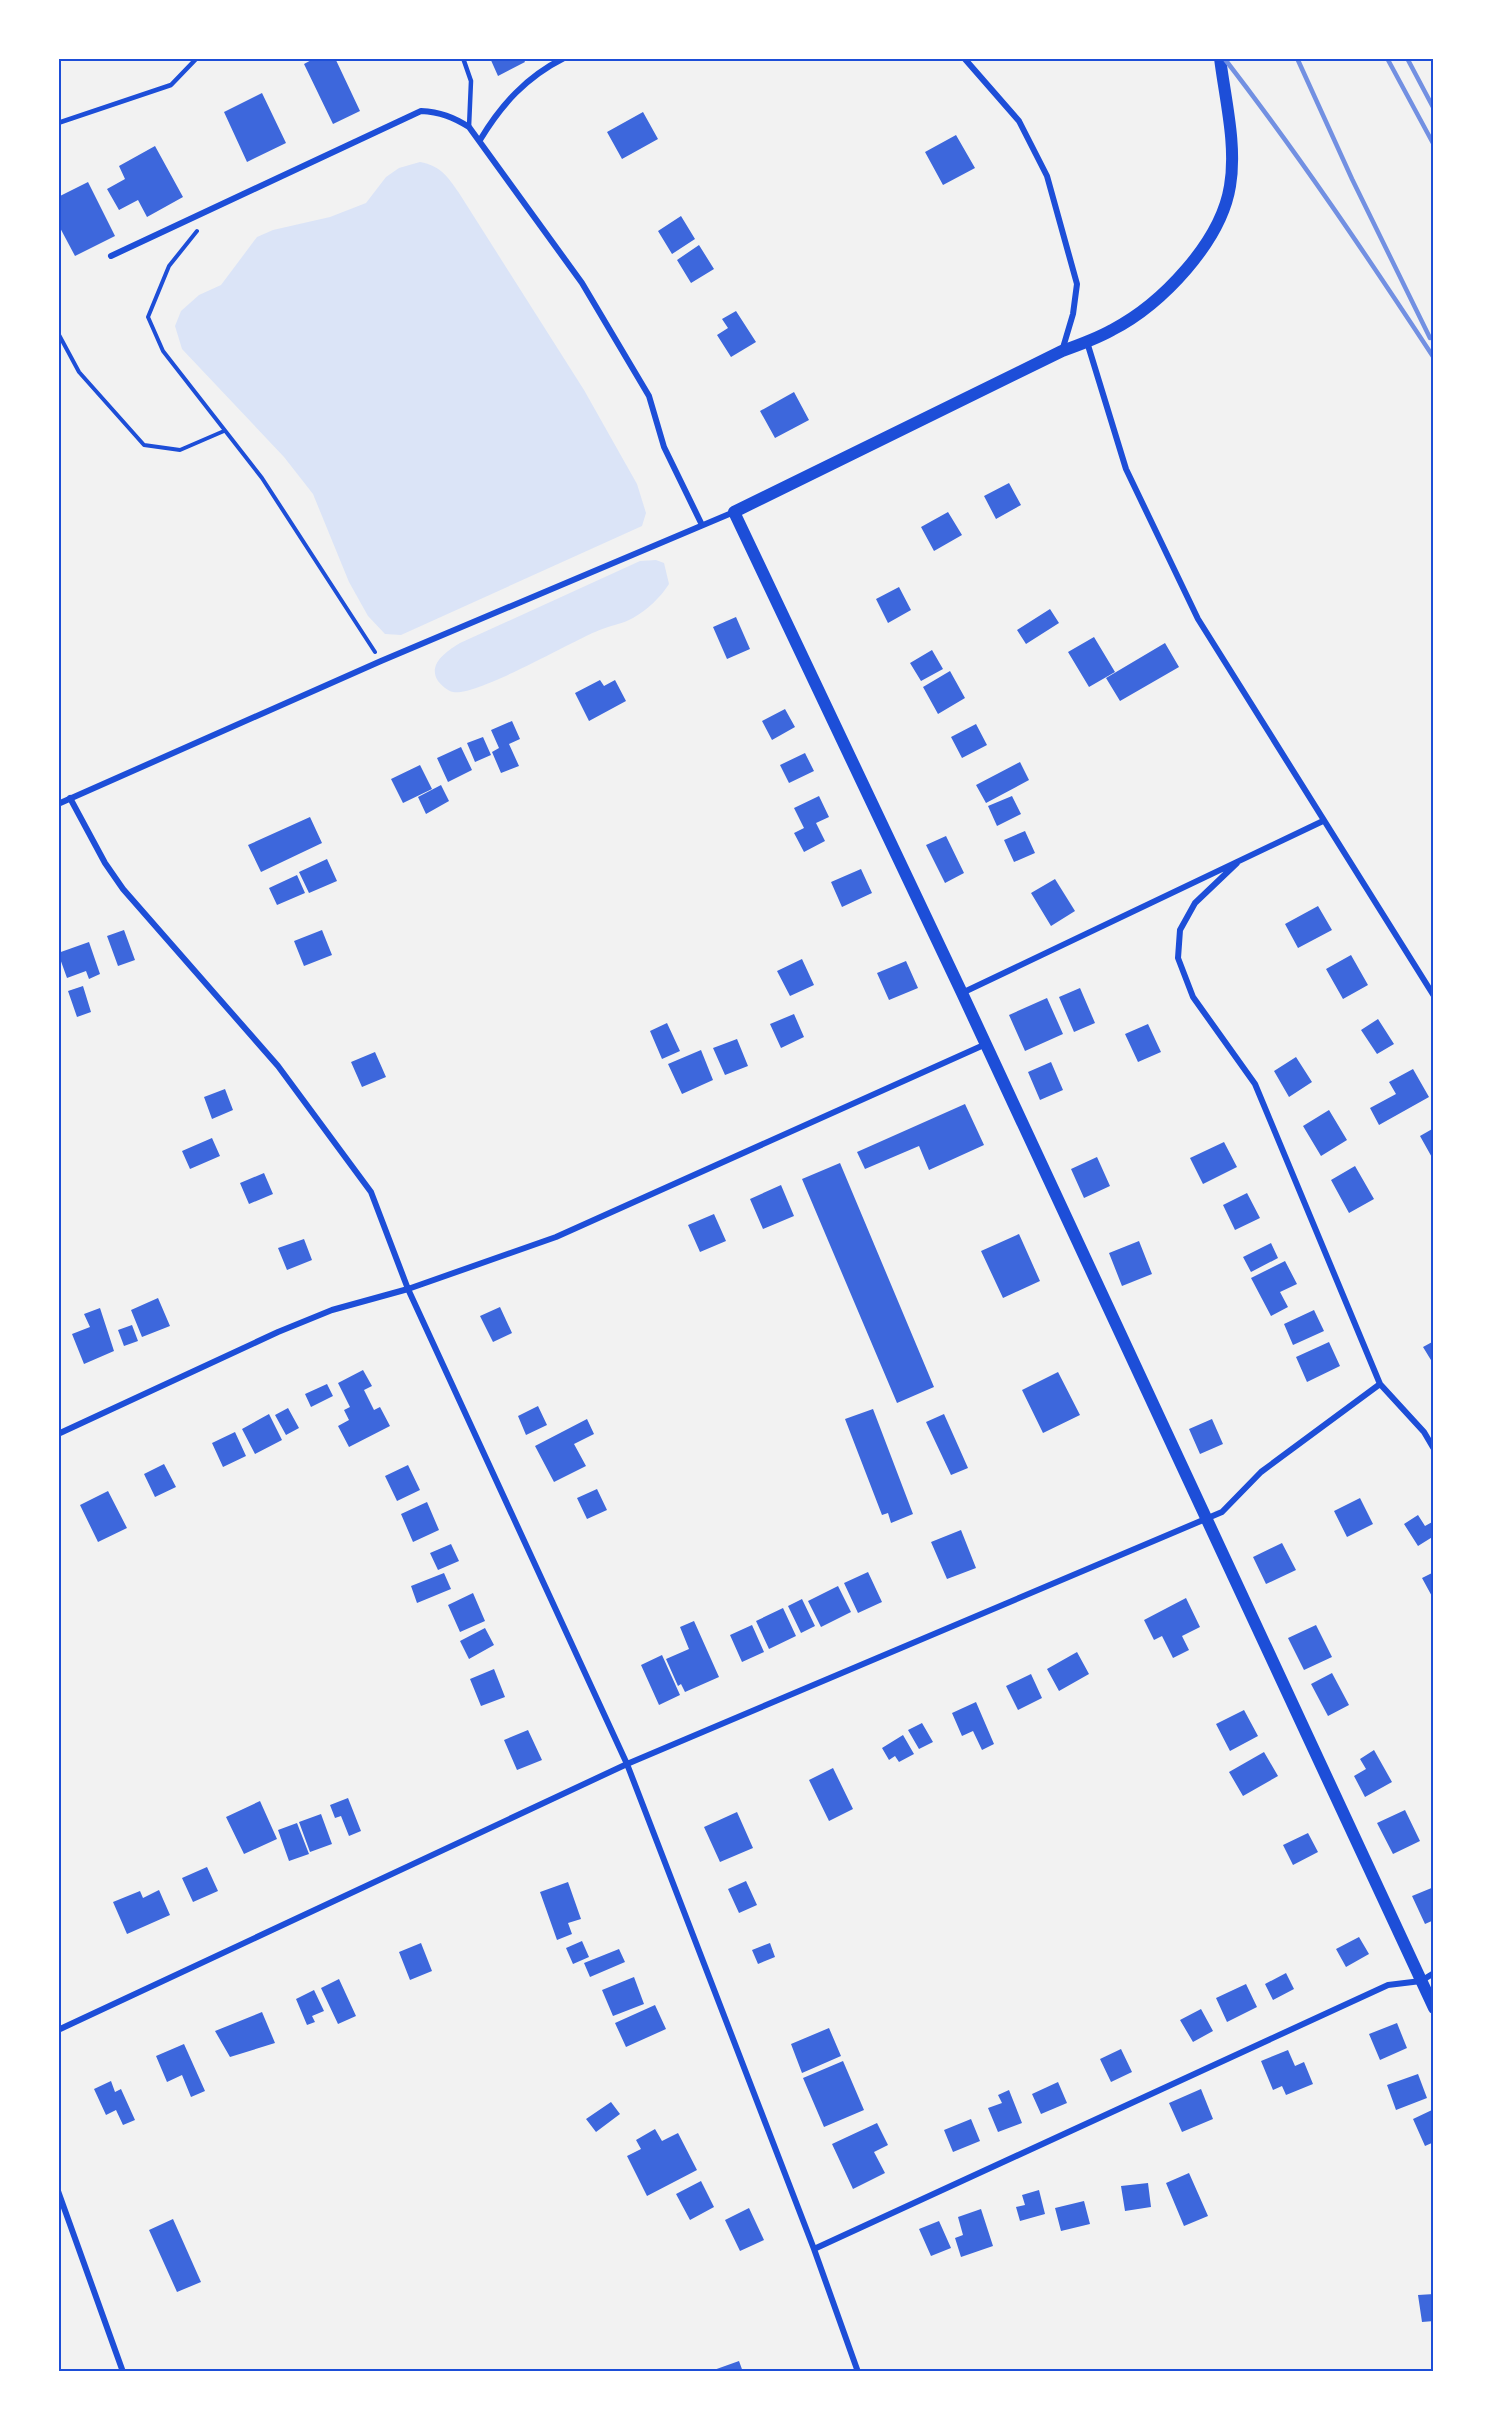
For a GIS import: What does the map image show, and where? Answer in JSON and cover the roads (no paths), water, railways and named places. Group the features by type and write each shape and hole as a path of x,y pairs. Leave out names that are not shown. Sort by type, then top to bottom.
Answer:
{"main road":[{"path":"1220,58 1231,160 1231,184 1224,210 1201,252 1154,300 1128,322 1062,351 734,512 986,1044 1205,1520 1434,2007"}],"street":[{"path":"480,140 504,105 524,84 544,68 564,58"},
{"path":"964,58 1019,121 1047,176 1077,284 1073,314 1062,351"},
{"path":"111,256 421,111 436,111 453,117 469,127 480,140 582,283 649,396 664,447 702,525"},
{"path":"1086,342 1126,469 1198,619 1434,996"},
{"path":"58,804 381,661 734,512"},
{"path":"70,798 105,863 123,889 278,1066 371,1192 408,1289 627,1764 814,2249 858,2372"},
{"path":"962,993 1323,821"},
{"path":"1237,863 1195,903 1180,930 1178,958 1193,997 1255,1084 1380,1384 1424,1432 1434,1449"},
{"path":"58,1434 278,1332 332,1310 408,1289 556,1236 986,1044"},
{"path":"58,2030 627,1764 1205,1520 1221,1512 1261,1472 1380,1384"},
{"path":"814,2249 1388,1986 1421,1981 1434,1973"},
{"path":"58,2191 123,2372"}],"lane":[{"path":"58,123 171,85 197,58"},
{"path":"463,58 471,81 469,127"}],"railway":[{"path":"1224,58 1332,206 1434,358"},
{"path":"1297,58 1352,179 1430,338"},
{"path":"1387,58 1434,145"},
{"path":"1407,58 1434,109"}]}
